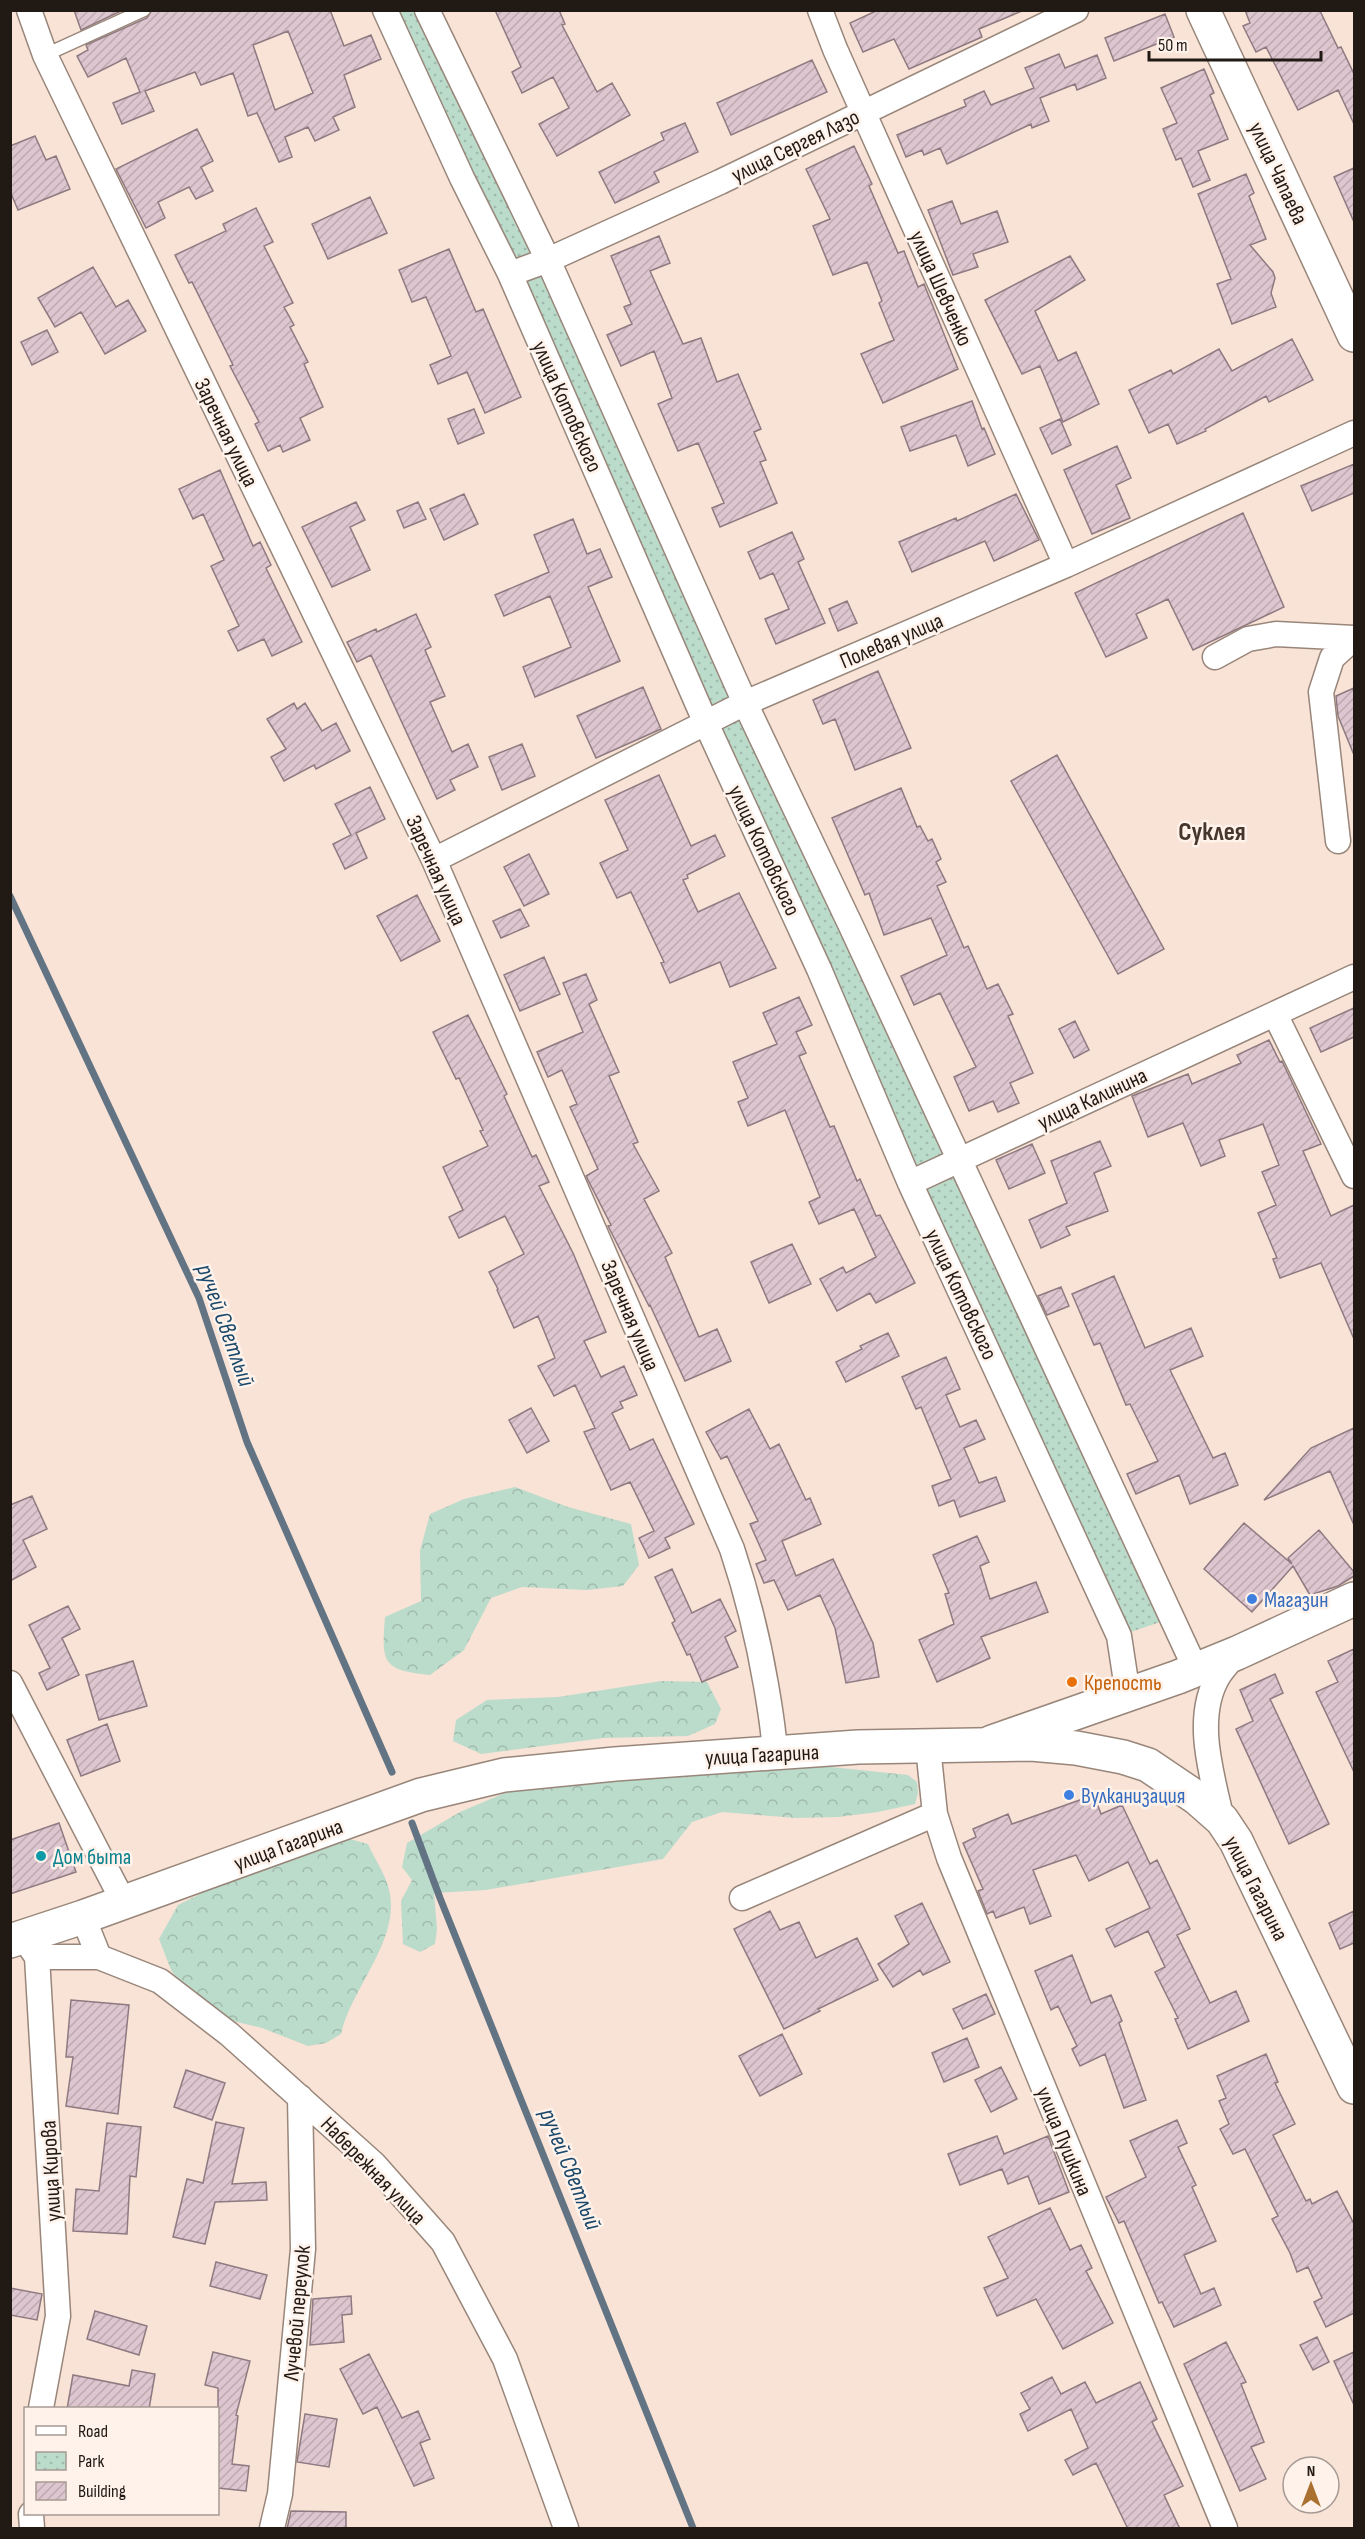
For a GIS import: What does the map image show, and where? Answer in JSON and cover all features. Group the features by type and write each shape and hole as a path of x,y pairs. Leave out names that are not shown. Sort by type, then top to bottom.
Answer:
{"main road":[{"name":"улица Чапаева","path":"1203,10 1354,335"},
{"path":"979,1746 1187,1674 1354,1599"},
{"name":"улица Гагарина","path":"23,1945 83,1917 421,1795 468,1783 546,1770 858,1748 1031,1744 1084,1749 1148,1765 1180,1785 1222,1820 1236,1841 1354,2087"}],"street":[{"name":"Заречная улица","path":"29,10 45,55 434,860 732,1549 747,1592 758,1641 774,1735 775,1755"},
{"name":"улица Котовского","path":"385,10 462,178 510,273 705,721 819,969 910,1184 1119,1636 1128,1695"},
{"name":"улица Котовского","path":"427,10 548,260 745,703 959,1159 1187,1674"},
{"name":"улица Шевченко","path":"820,10 863,112 1066,565"},
{"name":"улица Сергея Лазо","path":"510,273 548,260 720,182 1076,10"},
{"name":"Полевая улица","path":"434,860 705,721 1066,565 1354,433"},
{"path":"1215,657 1248,639 1276,634 1354,638"},
{"path":"1338,841 1321,692 1332,658 1354,638"},
{"name":"улица Калинина","path":"910,1184 959,1159 1354,977"},
{"path":"1275,1014 1354,1176"},
{"path":"1222,1820 1206,1733 1207,1710 1219,1675 1237,1653"},
{"path":"10,1683 124,1903"},
{"name":"улица Пушкина","path":"928,1748 935,1814 949,1858 1225,2529"},
{"path":"742,1898 935,1814"},
{"path":"83,1917 99,1957"},
{"name":"Набережная улица","path":"23,1945 99,1957 160,1981 229,2034 374,2164 443,2242 506,2359 566,2529"},
{"name":"улица Кирова","path":"23,1945 58,2316 41,2407"},
{"name":"Лучевой переулок","path":"272,2529 280,2494 303,2249 300,2097"}],"lane":[{"path":"45,55 144,10"}],"green space":[{"path":"385,11 429,11 1172,1618 1119,1636"},
{"path":"515,1487 568,1507 631,1524 639,1565 623,1586 587,1590 522,1587 491,1598 464,1650 430,1675 394,1667 385,1655 385,1617 421,1601 420,1551 430,1514 464,1499"},
{"path":"661,1681 707,1682 721,1709 715,1724 688,1736 604,1738 481,1754 453,1741 456,1720 487,1700 558,1697"},
{"path":"783,1762 908,1775 917,1782 918,1793 915,1804 838,1817 796,1818 722,1812 692,1822 663,1859 486,1890 434,1893 437,1929 435,1944 420,1952 403,1944 401,1901 412,1880 402,1867 407,1843 460,1812 514,1789"},
{"path":"346,1838 368,1844 388,1886 391,1905 389,1924 383,1943 355,1998 341,2034 326,2043 308,2046 262,2028 224,2019 188,1995 171,1970 159,1939 178,1905 254,1867"}],"building":[{"path":"74,10 123,10 81,30"},
{"path":"152,10 330,10 344,46 371,35 381,59 344,75 355,107 333,117 339,130 315,141 308,127 285,137 292,157 279,162 257,113 248,116 233,73 201,85 195,72 145,91 154,111 122,124 113,103 140,92 126,58 88,77 77,56 88,50 86,45 147,18","holes":["288,31 313,93 275,110 253,45"]},
{"path":"495,10 559,10 565,24 562,25 597,92 612,83 630,115 557,156 539,124 569,108 553,77 522,93 512,72 521,67"},
{"path":"878,10 1022,11 979,29 982,37 909,69 894,39 863,52 850,23"},
{"path":"1245,10 1320,11 1354,74 1354,124 1338,90 1298,110 1266,47 1256,52 1243,26 1250,23"},
{"path":"1165,14 1174,37 1114,61 1105,38"},
{"path":"1059,54 1065,68 1097,55 1106,78 1077,90 1075,84 1040,98 1049,121 1032,128 1031,124 947,164 940,148 924,155 922,150 906,157 897,135 966,106 964,100 984,91 991,105 1034,88 1025,68"},
{"path":"812,60 827,92 731,135 717,103"},
{"path":"1204,69 1214,93 1210,95 1228,139 1198,151 1210,180 1193,187 1181,158 1176,160 1163,129 1177,123 1161,88"},
{"path":"685,123 698,152 654,172 659,182 615,203 599,172 664,140 661,133"},
{"path":"197,129 213,161 201,167 213,191 196,199 189,187 158,202 165,218 146,228 116,169"},
{"path":"35,136 46,160 56,156 70,189 18,210 10,191 10,146"},
{"path":"854,146 872,184 869,186 898,253 904,251 918,287 924,284 958,369 883,403 861,354 894,340 879,303 882,301 867,262 833,275 813,226 830,219 806,169"},
{"path":"1354,168 1354,222 1334,177"},
{"path":"1246,174 1254,193 1249,196 1266,239 1250,245 1273,272 1275,278 1271,293 1276,307 1232,324 1217,284 1231,279 1198,194"},
{"path":"370,197 387,233 328,259 312,224"},
{"path":"952,201 961,224 997,211 1008,242 973,254 978,267 953,275 928,210"},
{"path":"256,208 273,242 264,246 293,303 284,307 294,325 290,327 308,362 304,364 323,407 300,418 310,440 283,452 280,445 268,451 255,424 259,422 230,366 233,365 192,282 189,283 175,255 226,231 223,224"},
{"path":"659,236 670,263 650,271 683,344 701,338 717,382 738,374 761,429 754,432 766,460 760,462 777,503 720,527 712,508 724,503 698,443 678,451 658,404 672,398 654,351 621,366 607,335 632,324 624,307 631,304 611,256"},
{"path":"449,249 476,312 483,309 521,397 485,413 467,372 438,384 430,365 451,356 426,297 412,302 399,270"},
{"path":"1070,256 1085,280 1035,311 1058,361 1076,352 1099,404 1063,422 1040,366 1022,374 985,300"},
{"path":"93,267 116,307 128,300 146,331 105,354 81,312 55,327 38,298"},
{"path":"47,330 58,352 32,365 21,342"},
{"path":"1292,339 1313,380 1269,402 1266,396 1205,429 1206,431 1177,444 1168,424 1149,433 1129,390 1171,370 1173,374 1219,349 1232,371"},
{"path":"972,401 982,429 984,428 995,454 968,466 956,435 910,451 901,427"},
{"path":"474,409 484,433 458,444 448,419"},
{"path":"1060,419 1071,445 1052,454 1040,428"},
{"path":"1117,446 1131,478 1116,485 1130,518 1092,534 1064,470"},
{"path":"1354,464 1354,493 1312,511 1301,486"},
{"path":"220,470 253,546 260,542 271,565 266,568 302,642 272,656 264,639 238,651 228,631 239,626 211,566 224,560 203,514 193,519 179,489"},
{"path":"464,494 478,524 444,540 430,509"},
{"path":"1016,494 1039,540 994,561 985,541 912,572 899,542 956,518 957,521"},
{"path":"356,502 365,520 350,527 370,570 332,587 302,527"},
{"path":"418,502 426,519 404,528 397,511"},
{"path":"1243,513 1284,607 1193,650 1168,599 1136,614 1147,638 1106,657 1075,593"},
{"path":"573,519 587,554 600,549 612,577 588,587 620,661 535,697 523,667 571,647 550,596 504,616 495,595 549,572 534,535"},
{"path":"792,532 804,559 798,562 825,623 776,644 765,619 789,609 773,573 760,579 748,552"},
{"path":"847,601 857,623 838,631 829,609"},
{"path":"416,614 431,647 425,650 445,696 430,702 452,752 468,744 478,767 450,780 455,790 437,799 371,655 357,662 347,642 376,629 377,632"},
{"path":"878,671 911,748 855,770 835,719 823,724 813,700"},
{"path":"643,687 661,729 596,758 577,716"},
{"path":"1354,688 1354,755 1338,716 1336,696"},
{"path":"294,703 297,709 305,703 322,731 336,723 350,751 316,769 314,765 284,781 271,757 286,749 267,719"},
{"path":"522,744 535,776 502,790 489,757"},
{"path":"1057,755 1164,949 1118,974 1011,781"},
{"path":"659,775 691,846 715,835 725,856 687,875 688,878 683,880 698,912 739,893 776,968 730,987 720,962 670,983 661,963 664,962 631,892 617,898 600,863 628,850 605,800"},
{"path":"370,787 385,819 356,833 367,858 345,869 333,844 351,835 335,804"},
{"path":"901,788 917,827 920,826 928,841 932,839 941,859 936,862 946,882 937,886 964,948 968,946 987,989 998,984 1013,1014 1008,1016 1033,1073 1010,1083 1019,1103 998,1112 993,1101 969,1111 954,1077 976,1067 940,993 914,1005 901,976 947,955 931,918 884,935 869,893 865,895 832,818"},
{"path":"529,854 549,894 524,906 504,867"},
{"path":"417,895 440,941 401,961 377,916"},
{"path":"520,909 529,926 501,938 493,921"},
{"path":"544,957 560,994 520,1011 504,975"},
{"path":"586,974 597,1000 589,1004 619,1072 609,1076 638,1142 633,1144 659,1191 644,1199 672,1253 665,1257 699,1337 717,1329 731,1361 685,1381 650,1305 608,1226 611,1225 586,1176 598,1169 570,1107 577,1104 562,1070 548,1077 537,1052 583,1032 563,983"},
{"path":"799,997 812,1025 796,1032 806,1053 799,1056 830,1127 834,1126 857,1181 860,1179 876,1216 880,1215 915,1283 876,1303 870,1293 837,1311 820,1279 843,1267 846,1273 876,1257 854,1209 819,1224 809,1202 820,1197 785,1110 748,1126 738,1102 748,1098 733,1062 777,1044 763,1013"},
{"path":"1354,1008 1354,1037 1321,1052 1310,1028"},
{"path":"468,1015 507,1094 504,1096 532,1157 536,1155 549,1182 539,1186 573,1253 606,1332 584,1341 601,1377 624,1366 637,1395 620,1402 623,1408 612,1413 630,1450 653,1439 694,1524 665,1538 670,1548 649,1558 639,1538 654,1531 630,1482 611,1490 584,1432 595,1428 575,1385 554,1396 538,1366 555,1358 538,1316 514,1328 489,1272 524,1254 505,1216 459,1238 449,1217 463,1210 443,1167 488,1146 459,1078 456,1079 433,1032"},
{"path":"1075,1021 1089,1050 1074,1058 1059,1029"},
{"path":"1269,1040 1280,1062 1282,1061 1321,1144 1303,1151 1331,1216 1354,1205 1354,1339 1321,1263 1280,1278 1273,1259 1277,1258 1258,1213 1276,1205 1262,1172 1279,1165 1263,1124 1219,1140 1225,1156 1201,1166 1183,1123 1148,1137 1132,1096 1188,1074 1192,1084 1241,1063 1237,1055"},
{"path":"1100,1141 1111,1166 1094,1173 1108,1211 1066,1227 1070,1235 1041,1248 1029,1220 1067,1203 1051,1161"},
{"path":"1032,1144 1045,1173 1009,1189 996,1160"},
{"path":"792,1244 811,1284 769,1303 751,1262"},
{"path":"1114,1276 1145,1348 1191,1328 1203,1356 1170,1370 1213,1458 1225,1453 1238,1485 1190,1504 1179,1475 1136,1494 1127,1474 1158,1461 1130,1404 1126,1405 1100,1343 1094,1345 1072,1294"},
{"path":"1061,1287 1069,1306 1047,1315 1038,1296"},
{"path":"888,1333 899,1356 846,1382 836,1362 862,1349 860,1346"},
{"path":"946,1357 960,1389 946,1395 960,1427 976,1420 985,1439 964,1448 979,1483 996,1477 1005,1501 960,1517 954,1500 939,1506 932,1486 951,1479 921,1407 916,1409 902,1377"},
{"path":"531,1408 549,1441 527,1453 509,1420"},
{"path":"749,1409 770,1449 779,1444 806,1500 810,1498 821,1524 782,1541 796,1576 833,1559 873,1643 879,1677 846,1683 835,1628 820,1595 788,1610 774,1580 764,1583 756,1564 766,1560 750,1524 758,1521 727,1456 721,1459 706,1432"},
{"path":"1354,1428 1354,1525 1330,1471 1264,1500 1311,1448"},
{"path":"32,1496 47,1529 23,1540 36,1567 10,1581 10,1505"},
{"path":"1244,1523 1292,1564 1288,1558 1319,1530 1354,1572 1354,1576 1338,1586 1310,1595 1293,1566 1252,1612 1204,1569"},
{"path":"977,1536 989,1562 980,1566 990,1599 1036,1582 1048,1612 981,1637 990,1658 937,1682 919,1640 954,1624 945,1594 949,1593 933,1555"},
{"path":"672,1569 692,1613 720,1599 736,1631 725,1637 738,1667 702,1682 690,1654 687,1655 672,1623 675,1621 655,1577"},
{"path":"68,1606 80,1629 62,1638 79,1675 47,1690 39,1673 50,1668 29,1625"},
{"path":"1354,1649 1354,1772 1316,1692 1338,1682 1328,1661"},
{"path":"133,1661 147,1706 99,1720 86,1675"},
{"path":"1275,1674 1283,1693 1270,1699 1329,1824 1289,1844 1236,1729 1253,1721 1240,1690"},
{"path":"107,1724 120,1761 81,1776 67,1740"},
{"path":"1094,1795 1101,1814 1122,1805 1150,1864 1157,1860 1190,1929 1177,1935 1210,2003 1236,1991 1249,2021 1188,2049 1175,2019 1178,2018 1155,1972 1165,1967 1148,1931 1115,1947 1106,1929 1150,1908 1128,1862 1089,1881 1076,1855 1033,1870 1051,1916 1030,1924 1024,1907 996,1918 993,1911 987,1914 978,1891 983,1889 963,1843 976,1837 973,1829 1008,1814 1012,1824"},
{"name":"Дом быта","path":"59,1823 76,1872 10,1894 10,1840"},
{"path":"922,1903 950,1962 923,1975 920,1970 893,1987 878,1964 909,1944 895,1916"},
{"path":"770,1911 780,1930 799,1922 816,1958 857,1938 878,1980 818,2009 820,2011 784,2029 734,1929"},
{"path":"1354,1911 1354,1943 1340,1949 1329,1923"},
{"path":"1072,1955 1091,2003 1111,1995 1122,2021 1119,2023 1146,2100 1124,2108 1105,2054 1080,2066 1072,2049 1077,2046 1058,2006 1051,2010 1035,1971"},
{"path":"986,1994 995,2014 963,2029 953,2009"},
{"path":"71,2000 129,2005 118,2114 66,2106 73,2057 66,2057"},
{"path":"782,2034 802,2074 760,2096 739,2056"},
{"path":"967,2038 979,2067 944,2082 932,2053"},
{"path":"1266,2054 1278,2082 1275,2083 1295,2124 1273,2135 1306,2201 1310,2199 1312,2204 1337,2191 1354,2224 1354,2313 1326,2327 1314,2302 1322,2298 1308,2267 1297,2272 1272,2219 1278,2216 1245,2149 1233,2154 1220,2129 1229,2124 1219,2101 1226,2098 1217,2076"},
{"path":"1001,2067 1017,2099 991,2112 975,2080"},
{"path":"186,2070 225,2083 212,2120 174,2107"},
{"path":"1177,2120 1187,2143 1178,2147 1196,2185 1192,2187 1216,2241 1184,2255 1201,2294 1214,2288 1221,2305 1174,2327 1162,2302 1159,2303 1124,2221 1119,2223 1106,2197 1146,2177 1130,2141"},
{"path":"216,2122 244,2128 232,2184 266,2182 267,2200 215,2202 205,2244 173,2237 187,2179 203,2183"},
{"path":"107,2123 141,2127 136,2177 130,2176 127,2234 73,2231 76,2189 99,2191"},
{"path":"997,2136 1004,2154 1048,2136 1069,2192 1039,2204 1028,2176 1008,2184 1002,2169 960,2185 948,2154"},
{"path":"1050,2208 1070,2250 1081,2245 1092,2268 1086,2271 1113,2323 1063,2349 1036,2299 997,2316 984,2288 1008,2278 988,2237"},
{"path":"216,2262 267,2275 260,2299 210,2286"},
{"path":"10,2288 42,2294 37,2320 10,2315"},
{"path":"351,2296 352,2314 342,2315 344,2342 310,2345 313,2299"},
{"path":"95,2311 147,2326 139,2355 87,2339"},
{"path":"1317,2337 1329,2362 1313,2370 1300,2345"},
{"path":"1226,2342 1246,2382 1241,2384 1264,2442 1251,2447 1266,2479 1240,2491 1184,2364"},
{"path":"213,2352 250,2361 236,2415 238,2416 232,2464 249,2466 246,2491 219,2488 218,2388 205,2385"},
{"path":"1354,2352 1354,2405 1334,2361"},
{"path":"369,2354 402,2418 418,2411 430,2439 420,2443 434,2478 414,2486 377,2407 363,2414 340,2369"},
{"path":"132,2370 155,2374 149,2407 67,2407 73,2375 129,2386"},
{"path":"1052,2377 1061,2394 1085,2382 1096,2403 1140,2382 1157,2419 1152,2422 1183,2486 1164,2495 1180,2529 1128,2529 1096,2463 1073,2475 1065,2460 1088,2448 1071,2409 1028,2431 1020,2414 1030,2409 1021,2393"},
{"path":"305,2414 337,2419 329,2467 297,2462"},
{"path":"291,2511 346,2512 346,2529 287,2529"}],"waterway":[{"name":"ручей Светлый","path":"10,896 199,1298 247,1442 392,1772"},
{"name":"ручей Светлый","path":"412,1823 693,2528"}],"place":[{"name":"Магазин","path":"1252,1599"},
{"name":"Крепость","path":"1072,1682"},
{"name":"Вулканизация","path":"1069,1795"},
{"name":"Дом быта","path":"41,1856"}],"district":[{"name":"Суклея","path":"1212,831"}]}
